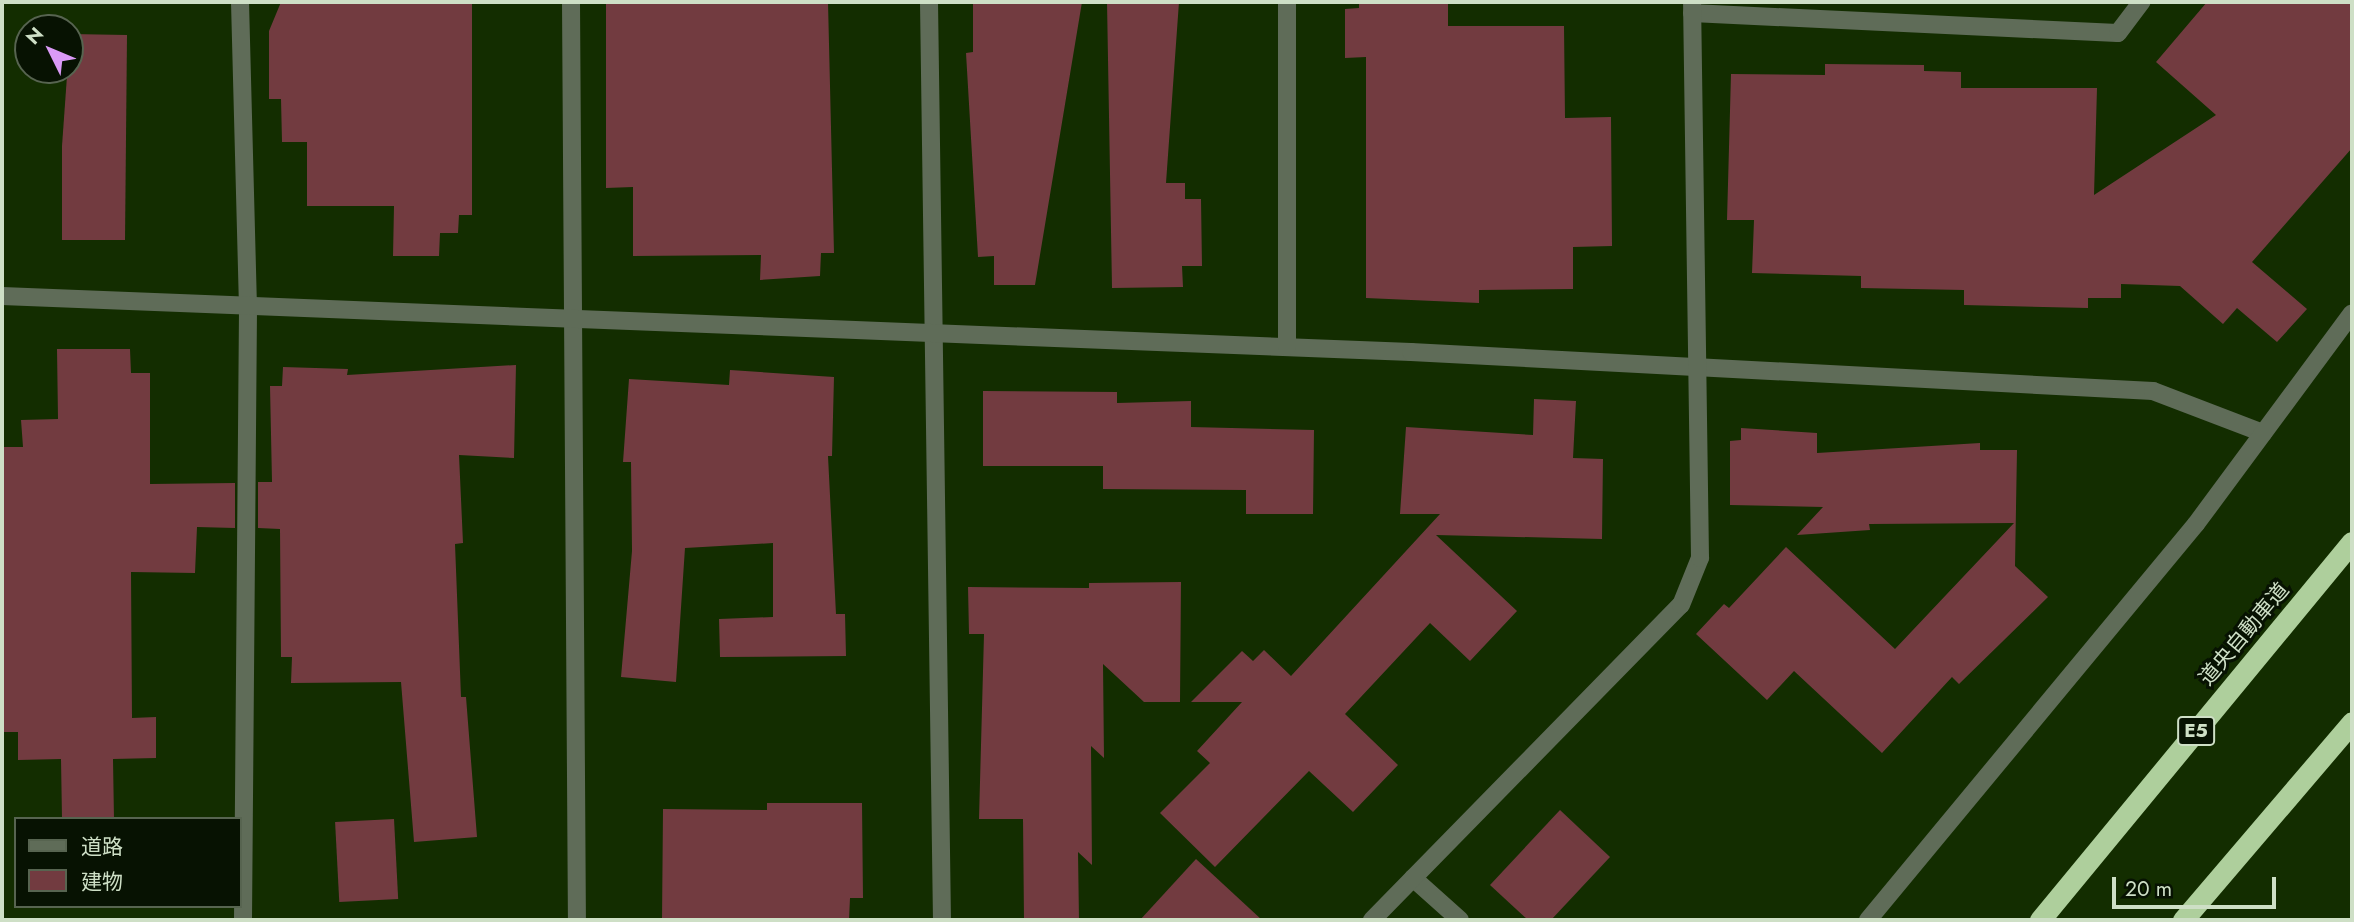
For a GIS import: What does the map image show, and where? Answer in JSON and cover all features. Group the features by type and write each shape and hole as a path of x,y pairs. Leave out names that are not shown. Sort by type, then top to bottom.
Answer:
{"highway":[{"name":"道央自動車道","path":"2040,920 2352,542"},
{"path":"2183,920 2352,722"}],"street":[{"path":"240,2 248,309 243,920"},
{"path":"572,2 577,920"},
{"path":"929,2 942,920"},
{"path":"1287,2 1287,348"},
{"path":"1372,920 1681,605 1700,558 1692,8 2118,33 2141,2"},
{"path":"2,296 248,309 572,318 1287,348 2153,391 2263,433"},
{"path":"1868,920 2196,524 2352,313"},
{"path":"1413,878 1460,920"}],"building":[{"path":"281,2 472,2 472,215 459,215 458,233 440,233 439,256 393,256 394,206 307,206 307,142 282,142 281,99 269,99 269,31"},
{"path":"606,2 828,2 834,253 821,253 820,276 760,280 761,255 633,256 633,187 606,188"},
{"path":"973,2 1082,2 1035,285 994,285 994,256 978,257 966,53 973,52"},
{"path":"1107,2 1179,2 1166,183 1185,183 1185,199 1201,199 1202,266 1182,266 1183,287 1112,288"},
{"path":"1359,2 1448,2 1448,26 1564,26 1565,118 1611,117 1612,246 1573,247 1573,289 1479,290 1479,303 1366,298 1366,57 1345,58 1345,9 1359,8"},
{"path":"2207,2 2352,2 2352,148 2252,262 2307,309 2277,342 2237,308 2223,324 2180,286 2121,284 2121,298 2088,298 2088,308 1964,305 1964,290 1861,288 1861,276 1752,273 1754,220 1727,220 1731,74 1825,75 1825,64 1924,65 1924,71 1961,72 1961,88 2097,88 2094,195 2216,115 2156,62"},
{"path":"84,34 127,35 125,240 62,240 62,146 66,84 84,84"},
{"path":"57,349 130,349 131,373 150,373 150,484 235,483 235,528 197,527 195,573 131,572 132,718 156,717 156,758 113,759 114,817 62,817 61,759 18,760 18,732 2,732 2,447 23,447 21,420 58,419"},
{"path":"516,365 514,458 459,455 463,543 455,544 461,697 466,697 477,837 414,842 401,682 291,683 292,657 281,657 280,529 258,528 258,482 272,482 270,386 282,386 283,367 348,369 347,375"},
{"path":"730,370 834,377 832,456 828,456 836,614 845,614 846,656 720,657 719,619 773,617 773,543 685,548 676,682 621,677 632,551 631,462 623,462 629,379 729,385"},
{"path":"983,391 1117,392 1117,403 1191,401 1191,427 1314,430 1313,514 1246,514 1246,490 1103,489 1103,466 983,466"},
{"path":"1534,399 1576,401 1573,458 1603,459 1602,539 1436,535 1517,611 1470,661 1430,623 1345,714 1398,765 1353,812 1309,771 1215,867 1160,813 1210,763 1197,751 1242,702 1191,702 1242,651 1253,661 1264,650 1291,676 1440,514 1400,514 1406,427 1533,435"},
{"path":"1741,428 1817,433 1817,453 1980,443 1980,450 2017,450 2015,566 2048,597 1959,684 1952,677 1882,753 1794,671 1767,700 1696,634 1724,604 1729,608 1786,547 1895,649 2014,523 1869,524 1870,530 1797,535 1823,507 1730,505 1730,441 1741,440"},
{"path":"1181,582 1180,702 1144,702 1103,664 1104,758 1091,746 1092,865 1078,852 1079,920 1024,920 1023,819 979,819 984,634 969,634 968,587 1089,588 1089,583"},
{"path":"767,803 862,803 863,898 850,898 849,920 662,920 663,809 767,810"},
{"path":"1560,810 1610,857 1551,920 1528,920 1490,885"},
{"path":"394,819 398,899 339,902 335,822"},
{"path":"1196,859 1262,920 1140,920"}]}
